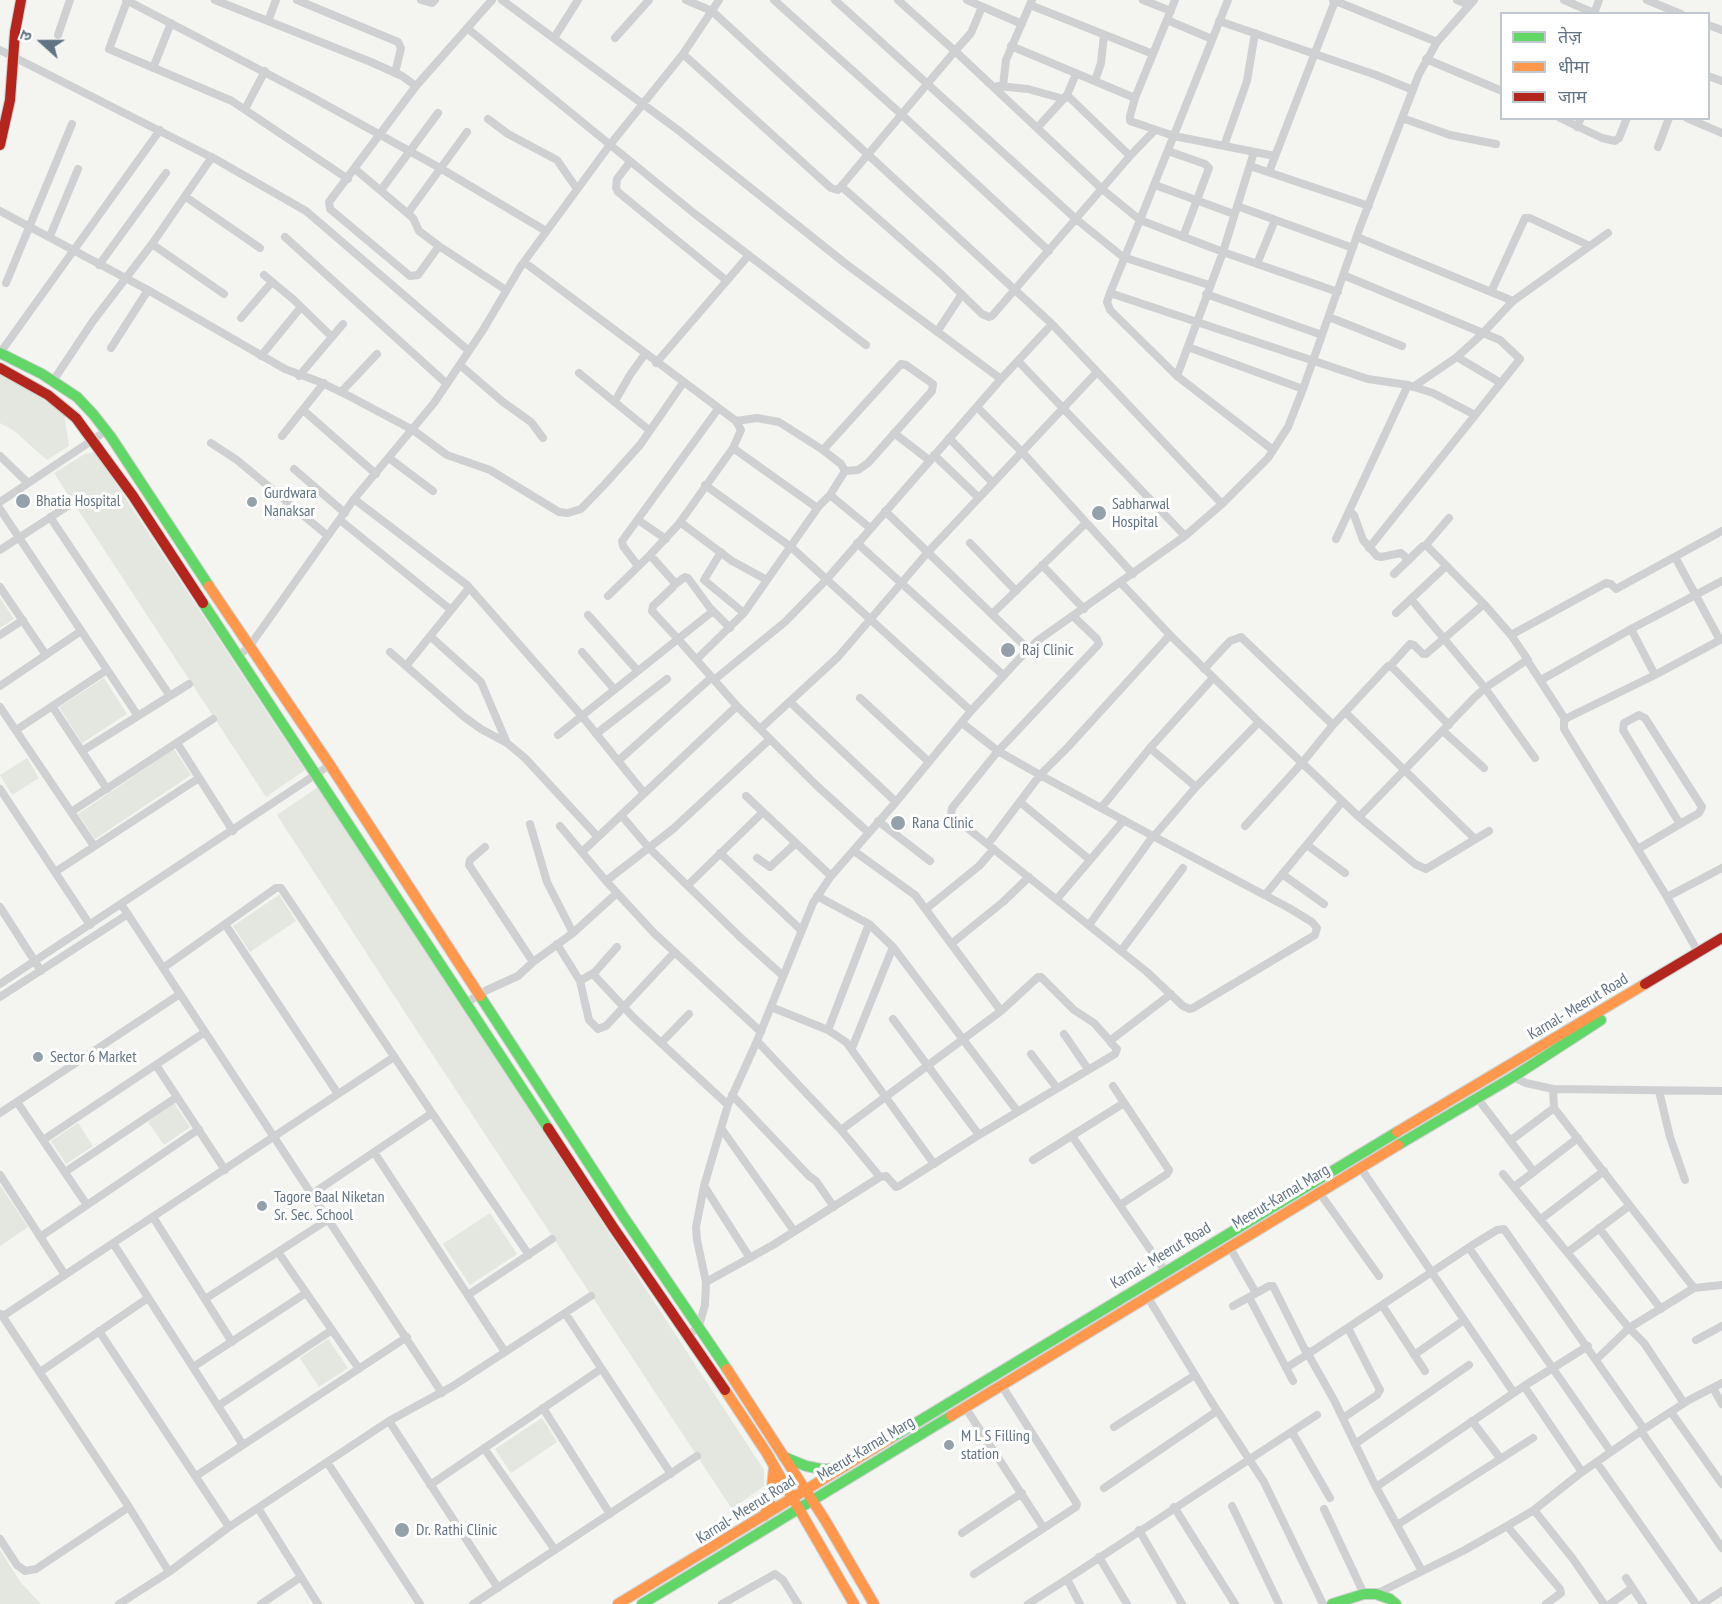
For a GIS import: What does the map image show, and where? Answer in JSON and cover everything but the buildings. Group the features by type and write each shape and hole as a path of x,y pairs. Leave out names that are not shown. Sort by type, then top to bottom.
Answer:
{"main road":[{"path":"0,144 2,125 10,100 15,32 21,0"},
{"path":"0,353 53,381 84,404 106,431 330,765 623,1216 699,1326 809,1495 874,1604"},
{"path":"0,368 28,382 64,407 85,427 613,1227 689,1335 774,1465 854,1604"},
{"name":"Karnal- Meerut Road","path":"809,1495 840,1469 1165,1271 1722,938"},
{"name":"Meerut-Karnal Marg","path":"642,1604 809,1495 1002,1386 1318,1192 1478,1099 1623,1006 1722,949"},
{"path":"784,1457 806,1466 840,1469"},
{"path":"764,1516 771,1497 774,1465"},
{"name":"Karnal- Meerut Road","path":"618,1604 764,1516 796,1503"},
{"path":"1332,1604 1376,1594 1396,1604"}],"street":[{"path":"58,35 70,0"},
{"path":"348,179 223,96 108,49 127,0 265,71 380,134 546,231"},
{"path":"215,0 395,73 416,87"},
{"path":"268,21 276,0"},
{"path":"297,0 398,42 401,48 395,73"},
{"path":"421,0 432,3 435,0"},
{"path":"439,246 418,275 413,277 330,209 329,202 416,87 492,0"},
{"path":"502,0 641,105 678,130 846,264 1000,379"},
{"path":"554,38 578,0"},
{"path":"615,38 649,0"},
{"path":"686,0 712,11 1016,290 1052,324 1222,504"},
{"path":"238,656 249,647 354,499 413,430 447,384 524,262 609,146 683,54 719,0"},
{"path":"774,0 1049,251"},
{"path":"836,0 1076,219 1123,257 1209,285"},
{"path":"898,0 1102,189 1140,220 1222,252 1338,292"},
{"path":"967,0 1022,24"},
{"path":"1143,0 1171,11"},
{"path":"1175,0 1135,98 1130,121 1174,136 1275,156"},
{"path":"1228,0 1155,185 1123,257 1107,306 1113,315 1177,376 1273,450"},
{"path":"1269,172 1334,0 1437,42"},
{"path":"1457,0 1472,3"},
{"path":"1564,0 1592,12"},
{"path":"1647,0 1660,2 1677,12"},
{"path":"1003,86 1006,60 1031,3 1154,54"},
{"path":"689,1335 699,1326 705,1305 706,1282 696,1227 704,1186 728,1105 758,1041 782,975 817,896 831,876 971,711 1028,649 1185,537 1268,458 1288,427 1357,237 1426,59 1437,42 1472,3"},
{"path":"683,54 831,188 838,190 971,33 982,7"},
{"path":"1167,20 1212,39"},
{"path":"1219,21 1413,90"},
{"path":"153,68 171,23"},
{"path":"466,28 609,146 866,345"},
{"path":"1224,146 1247,81 1255,33"},
{"path":"1095,81 1101,63 1104,34"},
{"path":"1011,46 1135,98"},
{"path":"0,50 160,130 306,211 469,351"},
{"path":"1426,59 1500,89"},
{"path":"245,109 265,71"},
{"path":"1037,128 1065,97 1076,74"},
{"path":"993,87 1003,86 1065,97 1130,156"},
{"path":"381,190 438,113"},
{"path":"1402,118 1450,135 1496,144"},
{"path":"488,119 508,134 557,160 577,189"},
{"path":"1564,120 1602,138 1615,141 1626,120"},
{"path":"1577,127 1580,120"},
{"path":"1658,147 1668,120"},
{"path":"1692,120 1722,133"},
{"path":"6,284 72,124"},
{"path":"0,353 160,130"},
{"path":"842,187 886,223 982,314 989,317 1016,290 1154,130"},
{"path":"408,213 467,132"},
{"path":"1168,151 1205,164 1209,168 1183,237"},
{"path":"1177,376 1222,252 1254,152"},
{"path":"53,381 124,278 152,244 212,158"},
{"path":"630,162 617,179 618,192 727,281"},
{"path":"1250,166 1369,206"},
{"path":"50,236 78,169"},
{"path":"355,169 408,213 415,220 419,231 506,290"},
{"path":"99,265 166,174"},
{"path":"1155,185 1196,200 1275,220 1353,248"},
{"path":"186,197 260,248"},
{"path":"0,211 148,290 261,356 299,376 324,383 413,430 447,455 490,470 551,508 568,513 581,509 632,455 683,383"},
{"path":"1491,292 1525,218 1530,218 1590,246"},
{"path":"1257,264 1275,220"},
{"path":"1336,539 1411,386 1457,357 1513,302 1608,233"},
{"path":"285,237 447,384"},
{"path":"1357,237 1513,302"},
{"path":"152,244 224,294"},
{"path":"656,363 749,255"},
{"path":"524,262 736,421 741,430 733,448 680,522 666,539 608,596"},
{"path":"264,275 332,337"},
{"path":"1343,275 1500,340 1520,358 1519,363 1369,548"},
{"path":"241,318 272,282"},
{"path":"111,348 148,290"},
{"path":"1110,292 1368,379 1411,386 1433,393 1475,415"},
{"path":"937,332 962,294"},
{"path":"1206,294 1322,335"},
{"path":"261,356 301,307"},
{"path":"1329,317 1402,346"},
{"path":"299,376 343,324"},
{"path":"618,761 713,678 785,622 826,580 1000,379 1052,324"},
{"path":"1188,347 1303,389"},
{"path":"341,392 376,354"},
{"path":"615,401 645,354"},
{"path":"1457,357 1501,383"},
{"path":"1018,362 1185,537"},
{"path":"823,450 898,366 903,364 933,384 934,389 861,469 845,471"},
{"path":"460,365 503,402 531,422 543,438"},
{"path":"760,729 838,657 928,552 1097,372"},
{"path":"579,373 649,430"},
{"path":"282,436 324,383"},
{"path":"977,407 1022,452 1133,574"},
{"path":"638,566 621,543 623,538 718,409"},
{"path":"303,410 376,474"},
{"path":"736,421 757,418 774,420 794,430 823,450 841,464 845,471"},
{"path":"0,502 106,431"},
{"path":"894,433 931,458 978,497"},
{"path":"949,438 992,482"},
{"path":"211,443 237,460 328,536"},
{"path":"733,448 813,505 819,506"},
{"path":"0,456 28,483"},
{"path":"389,458 433,491"},
{"path":"294,469 345,513"},
{"path":"697,659 744,613 845,471"},
{"path":"705,485 791,547 971,711"},
{"path":"830,495 870,528"},
{"path":"354,499 423,549 469,588 581,715 644,793"},
{"path":"0,550 70,504"},
{"path":"0,509 138,716"},
{"path":"885,511 1028,649"},
{"path":"1350,511 1354,515 1359,533 1369,548 1381,558 1401,554 1409,560"},
{"path":"50,517 170,696"},
{"path":"1394,574 1425,546 1449,518"},
{"path":"339,520 451,610"},
{"path":"638,520 666,539"},
{"path":"680,522 721,552 767,580"},
{"path":"992,614 1086,522"},
{"path":"1511,635 1606,583 1616,589 1722,531"},
{"path":"857,543 1003,675"},
{"path":"970,543 1016,591"},
{"path":"1425,546 1484,604 1511,635 1563,716 1567,718"},
{"path":"721,552 704,580 744,613"},
{"path":"650,555 674,585"},
{"path":"1675,557 1721,639 1655,675 1567,718 1564,721 1564,729 1698,952"},
{"path":"1042,565 1084,609"},
{"path":"1396,613 1446,566"},
{"path":"730,628 686,577 674,585 653,606 652,611 737,706 816,785 869,833"},
{"path":"1541,680 1722,581"},
{"path":"1121,583 1213,678 1342,802 1415,864 1426,869 1489,831"},
{"path":"0,587 46,655"},
{"path":"406,666 469,588"},
{"path":"1411,599 1485,688 1535,758"},
{"path":"1245,826 1333,725 1410,644 1424,654 1484,604"},
{"path":"558,735 713,611"},
{"path":"588,615 637,670"},
{"path":"962,723 998,751 1040,775 1312,922 1317,928 1315,935 1194,1008 1183,1006 1121,951 953,818 950,812 998,751 1099,644 1097,639 1073,616"},
{"path":"0,635 23,621"},
{"path":"1631,629 1655,675"},
{"path":"0,687 81,631"},
{"path":"926,909 979,866 1040,775 1170,635"},
{"path":"430,636 481,682 507,743"},
{"path":"1204,669 1230,641 1241,637 1333,725"},
{"path":"390,652 473,724 507,743 544,776 598,837"},
{"path":"582,652 614,689"},
{"path":"1359,817 1485,688 1528,660"},
{"path":"1390,666 1484,768"},
{"path":"16,730 107,670"},
{"path":"1101,808 1150,748 1213,678"},
{"path":"596,734 667,679"},
{"path":"82,751 189,684"},
{"path":"860,698 929,762"},
{"path":"790,702 896,802"},
{"path":"52,706 107,789"},
{"path":"582,852 737,706"},
{"path":"0,707 94,846"},
{"path":"1346,712 1475,839"},
{"path":"1638,849 1699,813 1702,807 1646,718 1639,715 1624,723 1623,730 1680,824"},
{"path":"71,812 213,718"},
{"path":"1089,925 1153,836 1196,787 1259,722"},
{"path":"606,881 650,848 770,739"},
{"path":"177,743 232,831"},
{"path":"1150,748 1196,787"},
{"path":"0,984 330,765"},
{"path":"55,872 199,778"},
{"path":"0,789 90,925"},
{"path":"746,795 831,876"},
{"path":"1020,802 1090,860"},
{"path":"1264,895 1342,802"},
{"path":"688,885 763,812"},
{"path":"621,815 650,848 782,975"},
{"path":"1057,899 1124,820"},
{"path":"878,822 930,861"},
{"path":"530,824 547,882 573,933"},
{"path":"560,826 606,881 674,953 761,1032"},
{"path":"758,858 770,867 796,843"},
{"path":"1307,845 1345,873"},
{"path":"485,847 470,860 470,865 533,962"},
{"path":"854,851 907,887 926,909 1001,1011"},
{"path":"720,853 801,930"},
{"path":"1121,951 1183,868"},
{"path":"1667,897 1722,868"},
{"path":"1282,874 1323,904"},
{"path":"951,944 1003,902 1029,877"},
{"path":"163,968 276,888 281,888 529,1255"},
{"path":"466,1003 513,979 573,933 617,893"},
{"path":"817,896 869,924 886,938 1018,1112"},
{"path":"121,904 442,1392"},
{"path":"0,907 41,971"},
{"path":"0,997 128,914"},
{"path":"225,924 338,1094"},
{"path":"828,1030 869,924"},
{"path":"557,944 580,981 589,1020 595,1028 602,1029 674,953"},
{"path":"580,981 593,974 617,947"},
{"path":"852,1048 892,947"},
{"path":"593,974 728,1105"},
{"path":"706,1282 750,1258 880,1177 886,1176 897,1187 1118,1051 1094,1023 1074,1010 1041,977 1038,977 1001,1011 841,1130"},
{"path":"0,1113 180,994"},
{"path":"1110,1041 1171,994"},
{"path":"771,1007 828,1030 852,1048 934,1164"},
{"path":"662,1043 688,1014"},
{"path":"893,1019 979,1135"},
{"path":"43,1140 205,1032"},
{"path":"1064,1034 1088,1069"},
{"path":"758,1041 841,1130 880,1177"},
{"path":"1031,1054 1057,1088"},
{"path":"169,1572 129,1507 1,1314 225,1170 394,1057"},
{"path":"156,1065 225,1170"},
{"path":"1507,1066 1513,1077 1526,1083 1553,1089 1722,1091"},
{"path":"1113,1086 1169,1170 1167,1174 1120,1205"},
{"path":"1553,1089 1554,1108 1694,1288"},
{"path":"1659,1091 1670,1137 1685,1180"},
{"path":"732,1095 816,1181 834,1207"},
{"path":"65,1172 177,1097"},
{"path":"1478,1099 1534,1172"},
{"path":"17,1102 87,1205"},
{"path":"1033,1160 1124,1103"},
{"path":"1510,1141 1554,1108"},
{"path":"312,1194 432,1113"},
{"path":"721,1128 794,1231"},
{"path":"40,1237 199,1129"},
{"path":"1072,1136 1165,1271"},
{"path":"1514,1187 1578,1138"},
{"path":"374,1152 505,1352"},
{"path":"1360,1167 1514,1393"},
{"path":"1541,1220 1604,1171"},
{"path":"1503,1174 1629,1328 1644,1343 1684,1403"},
{"path":"0,1175 64,1275"},
{"path":"704,1186 750,1258"},
{"path":"1318,1192 1379,1276"},
{"path":"1568,1252 1629,1206"},
{"path":"153,1217 232,1342"},
{"path":"205,1299 329,1218"},
{"path":"1286,1368 1501,1228 1506,1231 1597,1359 1722,1548"},
{"path":"1599,1228 1661,1309"},
{"path":"468,1295 552,1239"},
{"path":"113,1243 243,1445"},
{"path":"1229,1246 1293,1381"},
{"path":"1469,1248 1611,1452"},
{"path":"278,1252 359,1369"},
{"path":"1597,1359 1629,1328 1694,1288 1722,1285"},
{"path":"1233,1306 1273,1286 1305,1350 1310,1353 1376,1487 1422,1571"},
{"path":"193,1367 306,1293"},
{"path":"119,1604 169,1572 229,1527 389,1421 442,1392 591,1296"},
{"path":"1147,1296 1274,1501 1323,1604"},
{"path":"40,1372 148,1298"},
{"path":"1382,1305 1425,1371"},
{"path":"565,1313 671,1473"},
{"path":"1414,1355 1464,1320"},
{"path":"1696,1340 1722,1326"},
{"path":"1343,1418 1377,1395 1380,1390 1348,1328"},
{"path":"218,1406 332,1330"},
{"path":"99,1331 229,1527"},
{"path":"196,1476 407,1337"},
{"path":"1376,1487 1524,1386 1588,1346"},
{"path":"1355,1444 1469,1365"},
{"path":"430,1485 601,1369"},
{"path":"1114,1427 1195,1375"},
{"path":"1376,1594 1534,1510 1582,1472 1643,1430 1684,1403 1722,1383"},
{"path":"974,1574 1076,1507 1077,1501 1002,1386"},
{"path":"1524,1386 1582,1472"},
{"path":"1713,1388 1722,1404"},
{"path":"965,1407 1043,1527"},
{"path":"543,1408 610,1514"},
{"path":"1104,1488 1217,1411"},
{"path":"1671,1412 1719,1475 1722,1485"},
{"path":"1028,1604 1317,1414"},
{"path":"389,1421 498,1588"},
{"path":"1472,1421 1500,1458"},
{"path":"1292,1432 1330,1498"},
{"path":"1397,1525 1533,1438"},
{"path":"484,1448 555,1550"},
{"path":"473,1604 697,1456"},
{"path":"327,1462 420,1604"},
{"path":"1597,1463 1696,1604"},
{"path":"962,1533 1022,1493"},
{"path":"1232,1506 1279,1604"},
{"path":"0,1539 17,1565 26,1572 36,1569 129,1507"},
{"path":"1174,1507 1235,1604"},
{"path":"258,1508 318,1604"},
{"path":"1324,1509 1360,1598"},
{"path":"1534,1510 1573,1559 1604,1604"},
{"path":"1507,1526 1561,1591 1546,1604"},
{"path":"1139,1530 1182,1604"},
{"path":"1099,1557 1127,1604"},
{"path":"722,1604 775,1574 783,1580 798,1604"},
{"path":"261,1604 301,1577"},
{"path":"1626,1578 1643,1604"},
{"path":"1067,1579 1080,1604"},
{"path":"1610,1604 1632,1588"},
{"path":"1702,1604 1722,1591"}],"shaded area":[{"path":"0,375 26,388 64,414 69,446 47,460 13,430 0,423"},
{"path":"95,452 305,770 266,797 54,473 85,454"},
{"path":"0,598 14,619 0,628"},
{"path":"104,678 127,714 82,743 59,707"},
{"path":"174,749 191,775 95,839 78,814"},
{"path":"27,758 39,778 12,795 0,775"},
{"path":"318,787 764,1470 764,1486 732,1509 277,815"},
{"path":"279,895 296,921 250,952 233,926"},
{"path":"174,1103 190,1127 164,1145 148,1122"},
{"path":"78,1123 93,1146 66,1164 51,1141"},
{"path":"0,1185 28,1227 0,1246"},
{"path":"490,1213 517,1254 470,1285 443,1244"},
{"path":"328,1339 348,1368 319,1387 300,1358"},
{"path":"542,1418 557,1442 511,1473 495,1449"},
{"path":"0,1550 21,1583 41,1604 0,1604"}],"traffic: fast":[{"path":"0,353 42,374 77,397 93,414 111,437 209,586"},
{"path":"203,603 548,1128"},
{"path":"480,996 623,1216 727,1369"},
{"path":"1398,1145 1513,1077 1601,1020"},
{"path":"891,1438 1397,1132"},
{"path":"642,1604 951,1416"},
{"path":"784,1457 806,1466 840,1469"},
{"path":"1332,1604 1364,1594 1376,1594 1396,1604"}],"traffic: slow":[{"path":"209,586 330,765 480,996"},
{"path":"1397,1132 1645,984"},
{"path":"951,1416 1398,1145"},
{"path":"727,1369 825,1520 874,1604"},
{"path":"725,1390 766,1452 854,1604"},
{"path":"618,1604 891,1438"},
{"path":"764,1516 771,1498 774,1467"}],"traffic: jam":[{"path":"0,145 10,100 15,32 21,0"},
{"path":"0,368 48,395 76,418 133,496 203,603"},
{"path":"1645,984 1722,938"},
{"path":"548,1128 725,1390"}],"place":[{"name":"Bhatia Hospital","path":"23,501"},
{"name":"Gurdwara Nanaksar","path":"252,502"},
{"name":"Sabharwal Hospital","path":"1099,513"},
{"name":"Raj Clinic","path":"1008,650"},
{"name":"Rana Clinic","path":"898,823"},
{"name":"Sector 6 Market","path":"38,1057"},
{"name":"Tagore Baal Niketan Sr. Sec. School","path":"262,1206"},
{"name":"M L S Filling station","path":"949,1445"},
{"name":"Dr. Rathi Clinic","path":"402,1530"}]}
